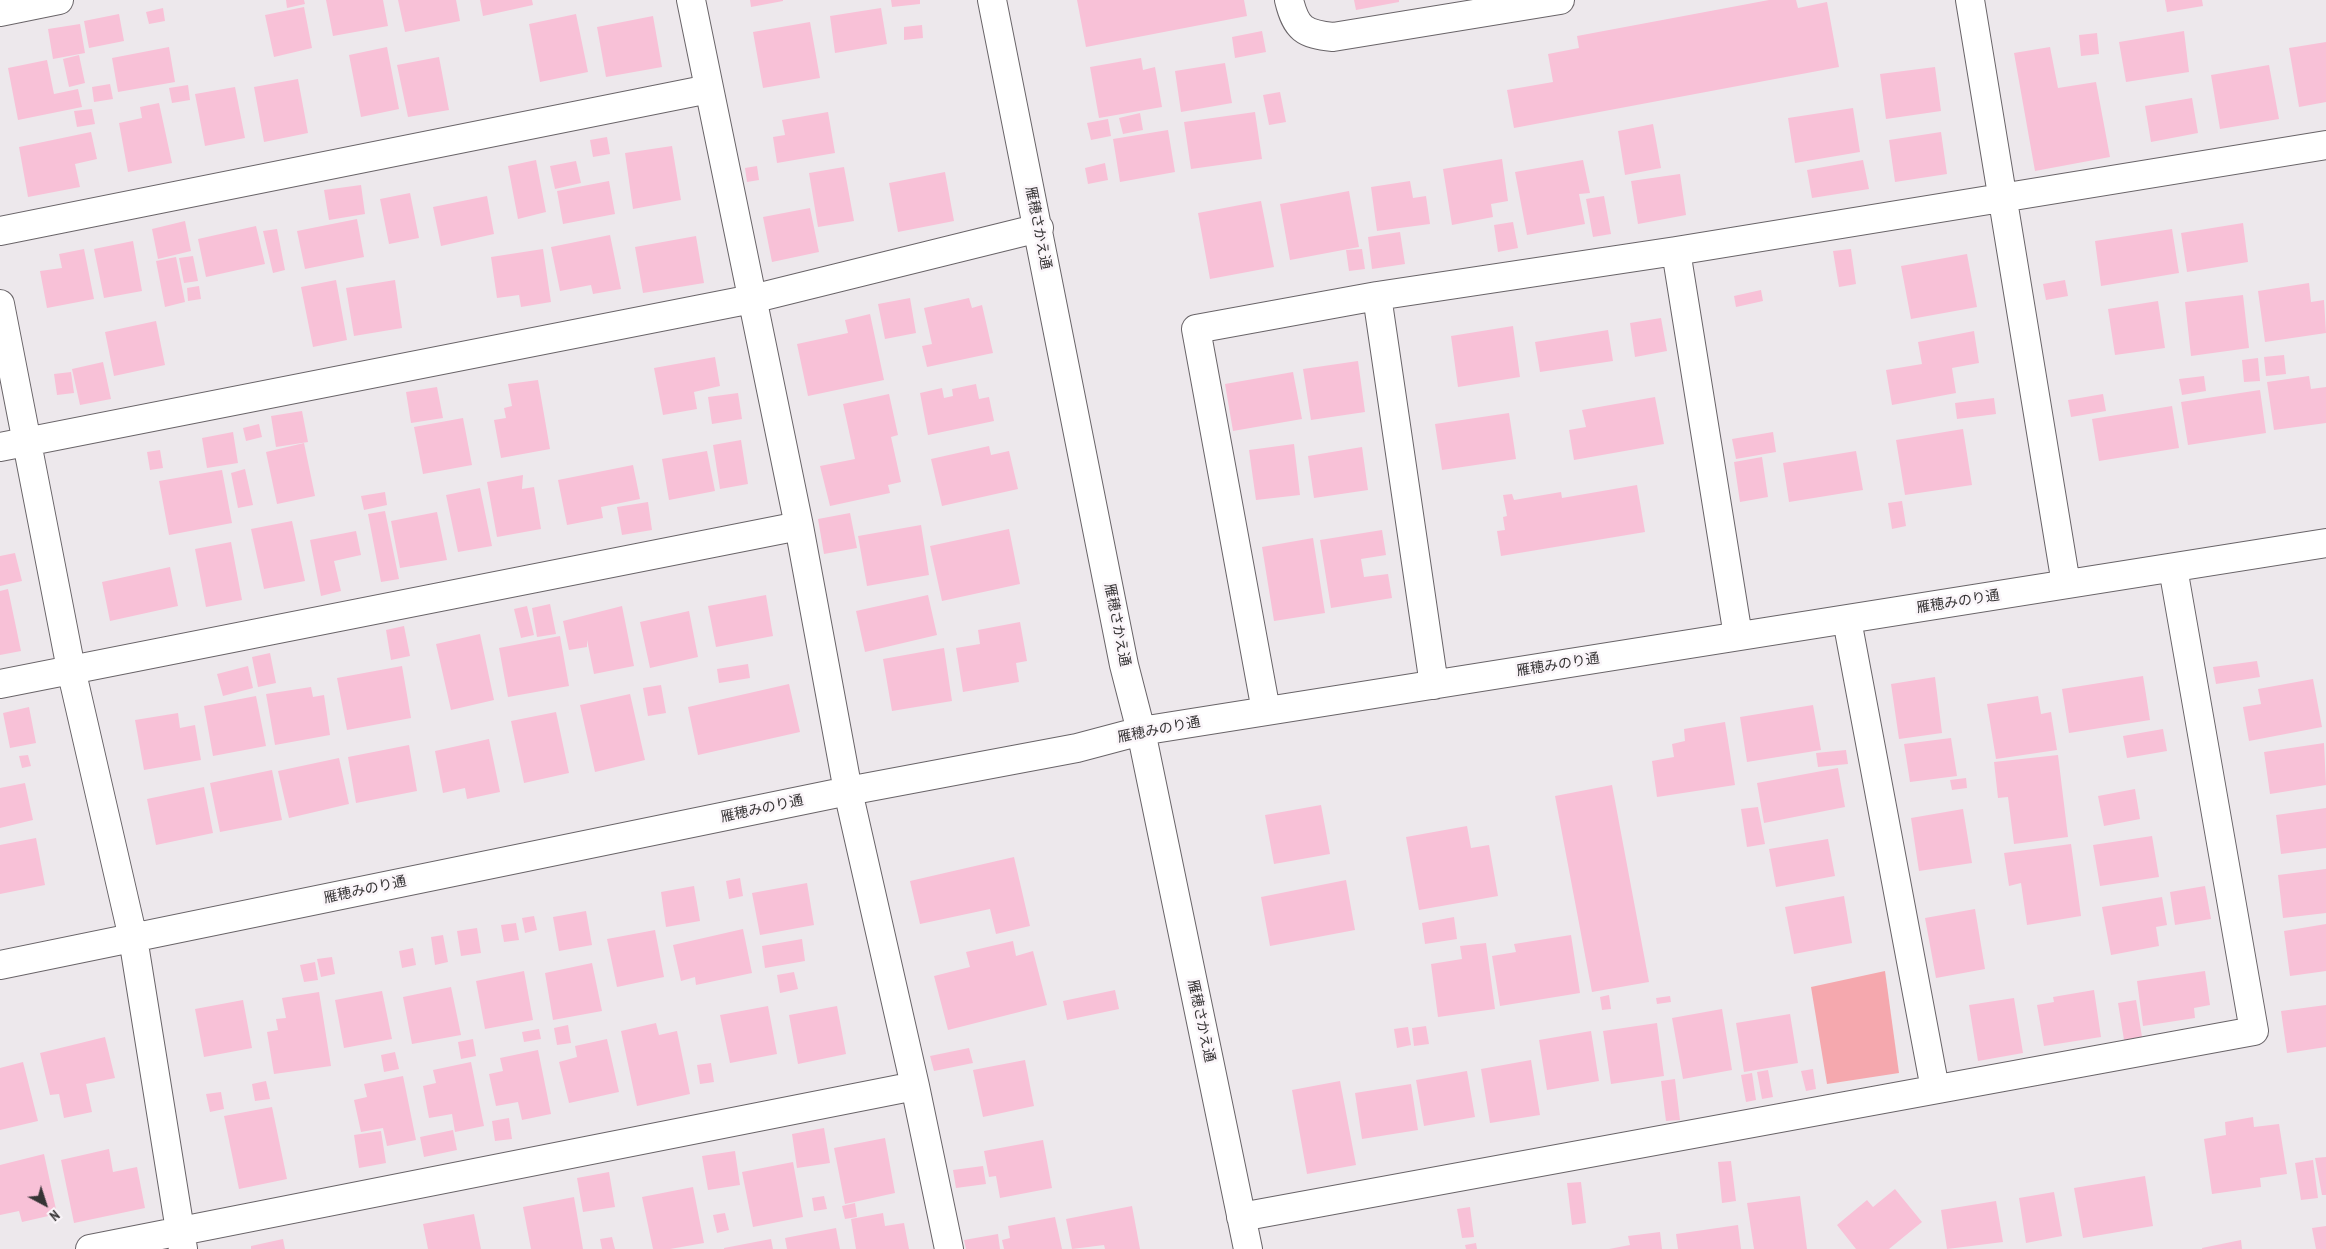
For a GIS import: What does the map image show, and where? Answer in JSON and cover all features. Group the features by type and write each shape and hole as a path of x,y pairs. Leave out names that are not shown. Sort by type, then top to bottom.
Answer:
{"street":[{"path":"0,12 59,0"},
{"path":"691,0 799,526 848,792 915,1086 949,1249"},
{"name":"雁穂さかえ通","path":"992,0 1039,228 1124,665 1142,731 1248,1249"},
{"path":"1289,0 1297,24 1312,35 1333,37 1560,0"},
{"path":"1970,0 2066,584"},
{"path":"0,231 709,89"},
{"path":"1266,711 1196,329 1377,296 1676,252 2326,145"},
{"path":"0,447 752,299 1039,228"},
{"path":"1676,252 1738,636"},
{"path":"1377,296 1434,685"},
{"path":"0,304 71,669 133,938 182,1240"},
{"path":"0,684 799,526"},
{"name":"雁穂みのり通","path":"0,965 848,792 1077,748 1142,731 2326,543"},
{"path":"1241,1217 2254,1031 2173,568"},
{"path":"1847,620 1935,1089"},
{"path":"90,1249 182,1240 915,1086"}],"shaded area":[{"path":"1885,971 1899,1073 1827,1084 1811,987"}],"building":[{"path":"286,0 304,0 305,4 287,8"},
{"path":"326,0 383,0 388,26 333,36"},
{"path":"398,0 456,0 460,21 405,32"},
{"path":"480,0 532,0 533,5 483,16"},
{"path":"750,0 783,0 783,1 751,7"},
{"path":"891,0 920,0 920,4 892,7"},
{"path":"1077,0 1244,0 1247,16 1086,47"},
{"path":"1354,0 1399,0 1399,2 1356,10"},
{"path":"1769,0 1796,0 1798,8 1827,2 1839,67 1514,128 1507,90 1553,82 1548,54 1579,48 1577,36"},
{"path":"2165,0 2202,0 2203,6 2167,12"},
{"path":"304,7 312,48 274,57 265,15"},
{"path":"163,8 165,21 149,24 146,12"},
{"path":"881,8 887,44 835,53 830,16"},
{"path":"119,14 124,41 89,48 84,21"},
{"path":"576,14 588,72 540,82 529,24"},
{"path":"653,16 662,67 606,77 597,27"},
{"path":"810,22 820,78 763,88 753,32"},
{"path":"80,24 85,53 53,59 48,29"},
{"path":"922,25 923,38 904,40 904,27"},
{"path":"1262,31 1266,52 1235,58 1232,37"},
{"path":"2184,31 2189,72 2126,82 2119,42"},
{"path":"2097,33 2099,54 2081,56 2079,35"},
{"path":"2326,42 2326,102 2299,107 2289,48"},
{"path":"169,47 175,82 118,92 112,58"},
{"path":"387,47 399,109 361,117 349,55"},
{"path":"2050,47 2058,88 2096,82 2110,157 2035,171 2014,53"},
{"path":"79,55 85,83 69,87 63,59"},
{"path":"439,57 449,110 408,117 397,65"},
{"path":"1141,58 1143,70 1155,67 1162,107 1099,118 1090,67"},
{"path":"47,60 54,94 78,89 82,107 18,120 8,68"},
{"path":"1225,63 1232,103 1181,112 1175,71"},
{"path":"2269,65 2279,119 2220,129 2211,75"},
{"path":"1935,67 1941,111 1886,119 1880,74"},
{"path":"298,79 308,133 264,142 254,87"},
{"path":"110,84 113,99 94,102 92,87"},
{"path":"188,85 190,100 172,103 169,88"},
{"path":"235,87 245,138 205,146 195,94"},
{"path":"1280,92 1286,122 1269,125 1263,95"},
{"path":"2192,98 2198,133 2151,142 2145,106"},
{"path":"159,103 172,163 128,172 119,123 142,118 140,107"},
{"path":"1853,108 1860,152 1795,163 1788,118"},
{"path":"92,109 95,124 77,127 74,111"},
{"path":"828,112 835,153 777,163 773,137 785,135 782,120"},
{"path":"1255,112 1262,159 1191,169 1184,122"},
{"path":"1140,113 1143,130 1123,134 1119,118"},
{"path":"1108,119 1111,136 1091,140 1087,123"},
{"path":"1653,124 1661,168 1625,175 1618,131"},
{"path":"1168,130 1175,172 1120,182 1113,139"},
{"path":"91,132 97,159 75,164 80,187 28,197 19,147"},
{"path":"1941,132 1947,174 1895,182 1889,140"},
{"path":"607,137 610,154 593,157 590,140"},
{"path":"672,146 681,200 633,209 625,153"},
{"path":"1502,159 1508,201 1491,204 1493,217 1452,225 1443,169"},
{"path":"536,160 546,212 518,219 508,166"},
{"path":"1583,160 1590,193 1579,194 1585,224 1527,235 1515,172"},
{"path":"1863,160 1869,189 1812,198 1807,170"},
{"path":"576,161 581,183 555,189 550,166"},
{"path":"1105,163 1108,180 1088,184 1085,168"},
{"path":"757,166 759,180 747,182 745,168"},
{"path":"844,167 854,221 818,227 809,173"},
{"path":"945,172 954,221 898,232 889,183"},
{"path":"1680,174 1686,215 1638,224 1631,181"},
{"path":"609,181 615,214 563,224 557,191"},
{"path":"1410,181 1413,198 1426,196 1430,224 1377,231 1371,187"},
{"path":"361,185 365,214 329,220 324,190"},
{"path":"1349,191 1359,247 1290,260 1280,204"},
{"path":"410,193 419,238 389,244 380,199"},
{"path":"487,196 494,234 441,246 433,207"},
{"path":"1604,196 1611,234 1593,237 1586,199"},
{"path":"1261,201 1274,267 1210,279 1198,213"},
{"path":"810,208 819,252 772,262 763,217"},
{"path":"357,219 364,257 305,269 297,231"},
{"path":"185,221 191,251 158,259 152,229"},
{"path":"1513,222 1518,248 1498,252 1494,225"},
{"path":"2243,223 2248,262 2187,272 2181,233"},
{"path":"256,226 265,264 206,277 198,239"},
{"path":"277,229 285,270 273,273 263,231"},
{"path":"2172,229 2179,273 2101,286 2095,241"},
{"path":"1400,232 1405,264 1372,269 1368,237"},
{"path":"610,235 621,289 593,294 591,285 560,291 551,247"},
{"path":"696,236 704,283 643,293 635,247"},
{"path":"133,241 142,291 104,298 94,249"},
{"path":"84,249 94,299 47,308 40,271 62,268 59,254"},
{"path":"543,249 551,302 521,307 519,295 497,298 491,257"},
{"path":"1362,249 1365,269 1349,271 1346,250"},
{"path":"1851,249 1856,284 1839,287 1833,251"},
{"path":"1967,254 1977,307 1911,319 1901,266"},
{"path":"193,256 198,281 184,283 179,258"},
{"path":"176,257 185,302 165,307 156,261"},
{"path":"336,280 347,340 313,347 301,287"},
{"path":"395,280 402,328 354,336 346,288"},
{"path":"2065,280 2068,296 2046,300 2043,284"},
{"path":"2309,283 2311,302 2324,300 2326,333 2265,342 2258,291"},
{"path":"199,286 201,299 188,301 187,288"},
{"path":"1761,290 1763,301 1736,307 1734,296"},
{"path":"2243,295 2249,348 2191,356 2185,302"},
{"path":"910,298 916,333 885,339 878,304"},
{"path":"969,298 972,308 982,305 993,353 927,367 922,346 932,344 924,308"},
{"path":"2158,301 2165,348 2115,355 2108,309"},
{"path":"870,314 884,380 808,396 797,344 848,333 845,320"},
{"path":"1661,318 1667,351 1635,357 1630,323"},
{"path":"156,321 165,365 114,376 105,332"},
{"path":"1513,326 1520,377 1458,387 1451,336"},
{"path":"1608,330 1613,361 1540,372 1535,342"},
{"path":"1974,331 1979,363 1952,368 1956,393 1892,405 1886,370 1922,364 1918,342"},
{"path":"2284,355 2286,374 2266,376 2264,357"},
{"path":"715,357 720,386 694,392 697,409 663,415 654,368"},
{"path":"2258,358 2260,381 2244,382 2242,360"},
{"path":"1358,361 1365,412 1311,420 1303,369"},
{"path":"103,362 111,399 80,405 72,369"},
{"path":"71,372 74,393 57,395 54,374"},
{"path":"1293,372 1302,419 1233,431 1225,384"},
{"path":"2204,376 2206,391 2182,395 2179,379"},
{"path":"2309,376 2311,389 2326,387 2326,423 2274,430 2267,382"},
{"path":"538,380 550,449 501,458 494,420 506,418 504,408 512,406 508,384"},
{"path":"976,384 979,399 989,397 994,421 928,435 920,393 942,388 944,398 953,396 952,389"},
{"path":"437,387 443,418 411,423 406,392"},
{"path":"2260,390 2266,433 2188,445 2181,402"},
{"path":"738,393 742,419 712,424 708,397"},
{"path":"889,394 898,435 891,437 901,482 888,485 890,493 830,506 820,466 855,459 843,404"},
{"path":"2103,394 2106,411 2071,417 2068,400"},
{"path":"1655,397 1664,444 1574,460 1569,430 1586,427 1582,410"},
{"path":"1994,398 1996,414 1957,419 1955,403"},
{"path":"2172,406 2179,448 2099,461 2092,419"},
{"path":"302,411 308,442 276,447 271,416"},
{"path":"1509,413 1516,459 1442,470 1435,424"},
{"path":"463,418 472,465 423,474 414,427"},
{"path":"259,424 262,437 246,441 243,428"},
{"path":"1963,429 1972,485 1905,495 1896,440"},
{"path":"233,432 238,463 207,468 202,438"},
{"path":"1773,432 1776,452 1736,459 1732,439"},
{"path":"741,440 748,484 720,489 713,445"},
{"path":"304,443 315,496 277,504 266,452"},
{"path":"1294,444 1300,495 1256,500 1249,450"},
{"path":"989,446 991,455 1009,451 1018,489 942,506 931,459"},
{"path":"1362,447 1368,490 1314,498 1308,456"},
{"path":"160,450 163,468 150,470 147,452"},
{"path":"707,451 715,491 669,500 662,459"},
{"path":"1856,451 1863,490 1789,502 1783,463"},
{"path":"1762,457 1768,497 1740,502 1734,462"},
{"path":"633,465 640,499 601,507 603,518 567,525 558,480"},
{"path":"245,469 253,505 238,508 231,473"},
{"path":"222,470 232,523 169,535 159,481"},
{"path":"523,475 522,489 534,487 541,529 497,537 487,482"},
{"path":"1637,485 1645,532 1501,556 1497,531 1505,530 1503,517 1507,516 1503,495 1512,494 1514,500 1561,492 1562,498"},
{"path":"480,488 492,546 458,552 446,495"},
{"path":"385,492 387,505 364,510 361,496"},
{"path":"1902,501 1906,526 1892,529 1888,503"},
{"path":"648,502 652,530 622,535 617,507"},
{"path":"385,511 399,579 381,582 368,514"},
{"path":"437,512 447,560 400,568 391,521"},
{"path":"850,513 857,548 824,554 818,519"},
{"path":"292,521 305,581 264,589 251,529"},
{"path":"921,525 929,575 867,586 858,536"},
{"path":"1009,529 1020,584 942,601 930,546"},
{"path":"1382,530 1386,555 1361,559 1364,577 1388,574 1392,598 1331,608 1320,540"},
{"path":"356,531 361,555 334,561 341,591 321,596 310,540"},
{"path":"1313,538 1325,613 1274,621 1262,547"},
{"path":"231,542 242,600 206,607 195,549"},
{"path":"15,553 22,581 0,586 0,556"},
{"path":"170,567 178,606 110,621 102,582"},
{"path":"8,589 21,651 0,655 0,591"},
{"path":"766,595 773,636 716,647 708,606"},
{"path":"928,595 937,635 865,652 856,611"},
{"path":"550,604 556,634 537,637 532,608"},
{"path":"527,606 534,635 521,638 514,609"},
{"path":"622,606 634,666 594,674 587,640 587,647 569,650 563,621"},
{"path":"689,611 698,657 650,668 640,622"},
{"path":"1020,622 1027,661 1016,663 1019,682 963,692 956,648 980,644 978,630"},
{"path":"404,626 410,656 391,660 386,630"},
{"path":"480,634 494,700 451,710 436,644"},
{"path":"560,636 569,686 508,697 499,648"},
{"path":"944,648 952,701 892,711 883,659"},
{"path":"270,653 276,683 258,687 252,657"},
{"path":"2257,661 2260,677 2216,684 2213,667"},
{"path":"748,664 750,678 719,683 717,669"},
{"path":"248,666 253,688 223,696 217,674"},
{"path":"402,666 411,718 347,730 337,678"},
{"path":"2143,676 2150,720 2069,733 2062,689"},
{"path":"1935,677 1942,733 1899,739 1891,684"},
{"path":"2313,679 2322,727 2249,741 2243,707 2261,704 2258,689"},
{"path":"789,684 800,732 698,755 688,707"},
{"path":"661,685 666,713 648,716 643,688"},
{"path":"311,687 313,697 324,695 330,735 275,745 266,694"},
{"path":"630,694 645,760 595,772 580,705"},
{"path":"256,696 266,746 213,756 204,706"},
{"path":"2038,696 2041,714 2051,712 2057,750 1996,759 1987,704"},
{"path":"1813,705 1821,750 1747,762 1740,717"},
{"path":"29,707 36,743 10,748 3,713"},
{"path":"556,712 569,773 524,783 511,721"},
{"path":"178,713 180,728 195,725 201,760 144,770 135,720"},
{"path":"1725,722 1735,785 1657,797 1652,761 1674,757 1672,744 1685,741 1684,729"},
{"path":"2163,729 2167,751 2127,758 2123,736"},
{"path":"1951,738 1957,776 1910,782 1904,744"},
{"path":"489,739 500,792 467,799 465,788 443,793 435,751"},
{"path":"2324,743 2326,785 2270,794 2264,752"},
{"path":"409,745 417,791 356,803 348,757"},
{"path":"1846,750 1848,764 1818,767 1816,753"},
{"path":"28,755 31,766 22,768 19,756"},
{"path":"2058,755 2068,837 2014,844 2008,797 1998,798 1994,762"},
{"path":"339,758 349,804 289,818 278,771"},
{"path":"1838,768 1845,807 1764,823 1757,783"},
{"path":"272,770 282,820 220,832 210,783"},
{"path":"1966,778 1967,788 1952,790 1950,780"},
{"path":"25,783 33,820 0,828 0,788"},
{"path":"1612,785 1649,982 1592,992 1555,796"},
{"path":"204,787 213,833 156,845 147,799"},
{"path":"2135,789 2140,819 2104,826 2098,796"},
{"path":"1321,805 1330,854 1274,864 1265,815"},
{"path":"1758,807 1765,844 1747,847 1741,809"},
{"path":"2326,808 2326,848 2281,854 2276,815"},
{"path":"1963,809 1972,863 1919,871 1911,818"},
{"path":"1467,826 1471,848 1489,845 1498,896 1419,910 1406,837"},
{"path":"2152,836 2159,877 2100,886 2093,845"},
{"path":"36,838 45,885 0,894 0,845"},
{"path":"1828,839 1835,876 1776,887 1769,849"},
{"path":"2071,844 2081,916 2027,925 2021,883 2009,886 2004,853"},
{"path":"1014,857 1030,926 996,934 990,909 920,924 910,881"},
{"path":"2326,869 2326,913 2283,918 2278,875"},
{"path":"740,878 743,896 729,899 726,881"},
{"path":"1346,880 1355,930 1270,946 1261,897"},
{"path":"807,883 814,925 760,935 752,893"},
{"path":"694,886 700,921 666,927 661,892"},
{"path":"2205,886 2211,919 2175,925 2170,892"},
{"path":"1844,896 1852,943 1794,954 1785,907"},
{"path":"2162,897 2167,925 2156,927 2159,946 2111,955 2102,907"},
{"path":"1975,909 1985,969 1936,978 1925,918"},
{"path":"586,911 592,945 559,951 553,917"},
{"path":"534,916 537,930 525,933 522,918"},
{"path":"1454,917 1457,939 1425,944 1422,923"},
{"path":"516,923 519,940 504,942 501,925"},
{"path":"2326,924 2326,971 2290,976 2284,931"},
{"path":"477,928 481,953 461,956 457,931"},
{"path":"743,929 752,973 696,985 695,977 681,981 673,945"},
{"path":"655,930 664,977 617,987 607,939"},
{"path":"443,935 448,962 435,965 431,937"},
{"path":"1571,935 1580,993 1500,1006 1492,956 1516,952 1514,944"},
{"path":"802,939 805,961 765,968 762,946"},
{"path":"1013,941 1016,956 1033,951 1047,1005 948,1030 934,976 970,967 966,952"},
{"path":"1486,943 1495,1009 1438,1017 1431,964 1462,959 1460,946"},
{"path":"413,948 416,965 402,968 399,951"},
{"path":"332,957 335,974 321,977 317,959"},
{"path":"315,962 318,980 304,982 300,965"},
{"path":"592,963 602,1011 553,1020 545,973"},
{"path":"524,971 533,1020 485,1029 476,981"},
{"path":"2205,971 2210,1005 2194,1008 2195,1018 2143,1026 2137,981"},
{"path":"794,972 798,989 780,993 777,975"},
{"path":"451,987 461,1035 412,1044 403,997"},
{"path":"1115,990 1119,1009 1067,1020 1063,1001"},
{"path":"2094,990 2101,1037 2044,1046 2037,1005 2054,1002 2053,997"},
{"path":"382,991 392,1039 344,1048 335,1000"},
{"path":"319,992 331,1066 274,1074 267,1032 278,1030 276,1019 286,1018 282,998"},
{"path":"1609,995 1611,1009 1602,1010 1600,997"},
{"path":"1670,996 1671,1002 1657,1004 1656,998"},
{"path":"2014,998 2023,1053 1978,1061 1969,1005"},
{"path":"243,1000 252,1048 204,1057 195,1009"},
{"path":"2136,1000 2142,1037 2124,1040 2118,1003"},
{"path":"2326,1005 2326,1047 2287,1053 2281,1011"},
{"path":"768,1006 777,1054 730,1063 720,1015"},
{"path":"837,1006 846,1054 798,1064 789,1015"},
{"path":"1722,1009 1732,1070 1683,1079 1672,1018"},
{"path":"1790,1014 1798,1063 1744,1072 1736,1023"},
{"path":"656,1023 659,1035 677,1031 690,1094 637,1106 621,1031"},
{"path":"1657,1023 1664,1076 1611,1084 1603,1031"},
{"path":"568,1025 571,1043 557,1045 554,1028"},
{"path":"1426,1026 1429,1044 1414,1046 1412,1028"},
{"path":"1408,1027 1411,1045 1397,1048 1394,1029"},
{"path":"539,1029 541,1039 524,1042 522,1032"},
{"path":"1591,1031 1599,1081 1547,1090 1539,1040"},
{"path":"105,1037 115,1078 86,1084 92,1112 64,1118 59,1094 50,1095 40,1053"},
{"path":"473,1039 476,1056 461,1059 458,1042"},
{"path":"607,1039 619,1092 569,1103 559,1062 577,1057 575,1046"},
{"path":"969,1048 973,1063 934,1071 930,1056"},
{"path":"538,1050 551,1114 522,1120 518,1102 496,1106 489,1074 503,1071 500,1058"},
{"path":"395,1052 399,1069 384,1072 381,1055"},
{"path":"1025,1060 1034,1106 983,1117 973,1070"},
{"path":"1531,1060 1540,1115 1490,1123 1481,1069"},
{"path":"23,1062 38,1121 0,1130 0,1068"},
{"path":"471,1062 484,1126 455,1132 452,1114 429,1118 423,1086 436,1083 433,1070"},
{"path":"711,1063 714,1082 700,1084 697,1065"},
{"path":"1813,1069 1816,1089 1806,1091 1801,1071"},
{"path":"1768,1070 1773,1097 1762,1099 1757,1072"},
{"path":"1467,1071 1475,1117 1424,1126 1416,1080"},
{"path":"1752,1073 1756,1100 1746,1102 1741,1075"},
{"path":"403,1076 416,1140 387,1146 383,1128 361,1132 354,1100 367,1097 364,1084"},
{"path":"1675,1079 1680,1120 1666,1121 1661,1081"},
{"path":"266,1081 270,1099 255,1101 252,1084"},
{"path":"1340,1081 1356,1165 1307,1174 1292,1090"},
{"path":"1411,1084 1418,1130 1362,1139 1355,1093"},
{"path":"221,1092 224,1109 210,1112 206,1094"},
{"path":"272,1107 287,1179 239,1189 224,1116"},
{"path":"2253,1117 2254,1127 2279,1124 2287,1174 2260,1178 2261,1187 2212,1194 2204,1139 2226,1135 2225,1122"},
{"path":"509,1118 512,1139 495,1141 492,1121"},
{"path":"824,1128 830,1163 797,1168 792,1134"},
{"path":"453,1130 457,1150 424,1157 420,1137"},
{"path":"381,1131 386,1163 359,1168 354,1135"},
{"path":"885,1138 895,1193 845,1204 834,1148"},
{"path":"1043,1140 1052,1188 1000,1198 996,1176 989,1177 984,1151"},
{"path":"109,1149 113,1172 137,1167 145,1208 74,1223 61,1160"},
{"path":"735,1151 740,1185 708,1190 702,1156"},
{"path":"44,1154 57,1214 22,1222 19,1211 0,1215 0,1165"},
{"path":"2326,1157 2326,1195 2322,1195 2315,1158"},
{"path":"2313,1160 2318,1198 2301,1200 2295,1163"},
{"path":"1731,1161 1736,1201 1722,1203 1718,1162"},
{"path":"793,1162 803,1217 753,1227 742,1172"},
{"path":"983,1166 986,1184 956,1188 953,1170"},
{"path":"609,1172 615,1207 583,1212 577,1178"},
{"path":"2145,1176 2153,1226 2083,1238 2074,1188"},
{"path":"1581,1182 1586,1223 1572,1225 1567,1183"},
{"path":"693,1187 704,1243 670,1249 653,1249 642,1197"},
{"path":"1895,1189 1922,1222 1889,1249 1856,1249 1837,1225 1867,1200 1873,1207"},
{"path":"2054,1192 2062,1236 2026,1243 2019,1198"},
{"path":"824,1196 827,1209 814,1211 812,1198"},
{"path":"1800,1196 1807,1249 1754,1249 1747,1203"},
{"path":"574,1197 583,1249 531,1249 523,1207"},
{"path":"1996,1201 2003,1242 1947,1249 1941,1210"},
{"path":"855,1203 857,1217 845,1219 842,1206"},
{"path":"1132,1206 1140,1249 1105,1249 1104,1245 1072,1249 1066,1219"},
{"path":"1470,1207 1474,1237 1462,1238 1457,1209"},
{"path":"725,1213 729,1230 717,1233 713,1215"},
{"path":"883,1213 885,1226 904,1223 909,1249 856,1249 851,1219"},
{"path":"474,1214 481,1249 428,1249 423,1224"},
{"path":"1055,1217 1062,1249 1004,1249 1002,1240 1010,1238 1008,1226"},
{"path":"1738,1225 1741,1249 1678,1249 1676,1234"},
{"path":"2326,1226 2326,1249 2316,1249 2312,1228"},
{"path":"836,1228 840,1249 787,1249 785,1238"},
{"path":"1660,1232 1662,1249 1609,1249 1630,1245 1628,1236"},
{"path":"998,1234 1000,1249 966,1249 964,1240"},
{"path":"612,1237 615,1249 602,1249 600,1239"},
{"path":"283,1239 285,1249 251,1249 251,1246"},
{"path":"771,1239 773,1249 724,1249 724,1248"},
{"path":"2241,1240 2242,1249 2202,1249 2202,1248"},
{"path":"1476,1243 1477,1249 1466,1249 1465,1245"}]}
